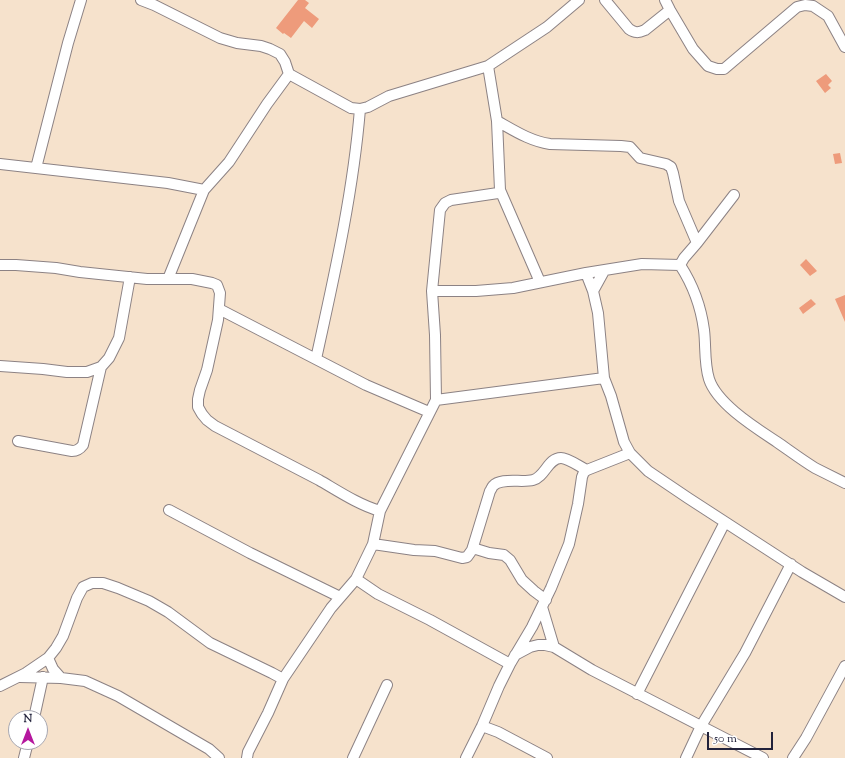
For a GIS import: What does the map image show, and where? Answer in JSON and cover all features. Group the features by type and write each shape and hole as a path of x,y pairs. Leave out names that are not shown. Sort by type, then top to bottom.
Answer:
{"street":[{"path":"36,168 68,43 81,0"},
{"path":"141,0 220,38 237,43 261,46 270,49 280,54 290,74 351,108 360,109 368,107 389,96 488,66 548,27 579,0"},
{"path":"605,0 629,29 634,32 645,30 670,10"},
{"path":"665,0 693,49 708,66 716,69 724,69 797,7 806,5 813,6 828,16 845,47"},
{"path":"488,66 497,121 500,190 540,282"},
{"path":"168,279 204,190 229,162 267,104 290,74"},
{"path":"316,359 335,273 350,193 360,109"},
{"path":"497,121 523,136 539,142 550,144 630,147 640,158 666,164 671,168 673,173 679,201 697,243"},
{"path":"0,164 168,183 204,190"},
{"path":"247,758 248,752 283,680 331,608 356,579 373,544 380,511 436,400 435,335 432,291 440,210 451,200 498,193 500,190"},
{"path":"680,265 734,195"},
{"path":"432,291 476,291 513,288 586,273 642,264 680,265"},
{"path":"0,265 56,268 147,279 203,281 217,285 220,293 218,320 207,370 198,399 198,407 202,414 215,426 318,479 372,509 380,511"},
{"path":"680,265 686,274 700,310 704,331 709,379 719,396 745,421 816,468 845,483"},
{"path":"593,291 604,270"},
{"path":"586,273 593,291 598,313 604,378 611,396 624,442 630,453 648,471 688,498 845,597"},
{"path":"0,366 67,372 88,372 101,366 109,358 119,338 130,277"},
{"path":"219,309 366,385 429,412"},
{"path":"18,442 72,452 81,448 83,445 101,366"},
{"path":"436,400 604,378"},
{"path":"466,758 512,660 532,627 552,588 568,544 584,472 630,453"},
{"path":"373,544 414,550 435,551 462,558 467,557 472,550 490,491 494,485 500,482 532,480 538,477 554,459 560,457 565,458 586,470"},
{"path":"169,510 250,553 340,597"},
{"path":"637,694 725,522"},
{"path":"472,550 476,549 504,555 510,560 522,580 544,603 554,647"},
{"path":"686,758 701,726 745,653 791,564"},
{"path":"356,579 378,594 512,660"},
{"path":"0,686 20,677 48,658 63,636 77,598 83,588 92,583 103,583 149,601 168,612 210,643 272,673 283,680"},
{"path":"512,660 530,647 538,645 554,647 592,670 637,694 763,758"},
{"path":"48,658 53,669 61,678"},
{"path":"793,758 806,738 845,666"},
{"path":"20,677 61,678 85,681 118,696 209,749 219,758"},
{"path":"36,710 43,677"},
{"path":"353,758 387,685"},
{"path":"482,726 498,732 547,758"}],"building":[{"path":"298,0 305,0 309,3 305,8 319,19 312,28 304,21 291,38 276,28"},
{"path":"826,74 832,81 828,85 831,88 825,93 816,81"},
{"path":"840,153 842,163 835,164 833,154"},
{"path":"806,259 817,271 810,276 800,265"},
{"path":"845,295 845,322 835,299"},
{"path":"811,299 816,304 803,314 799,308"}]}
